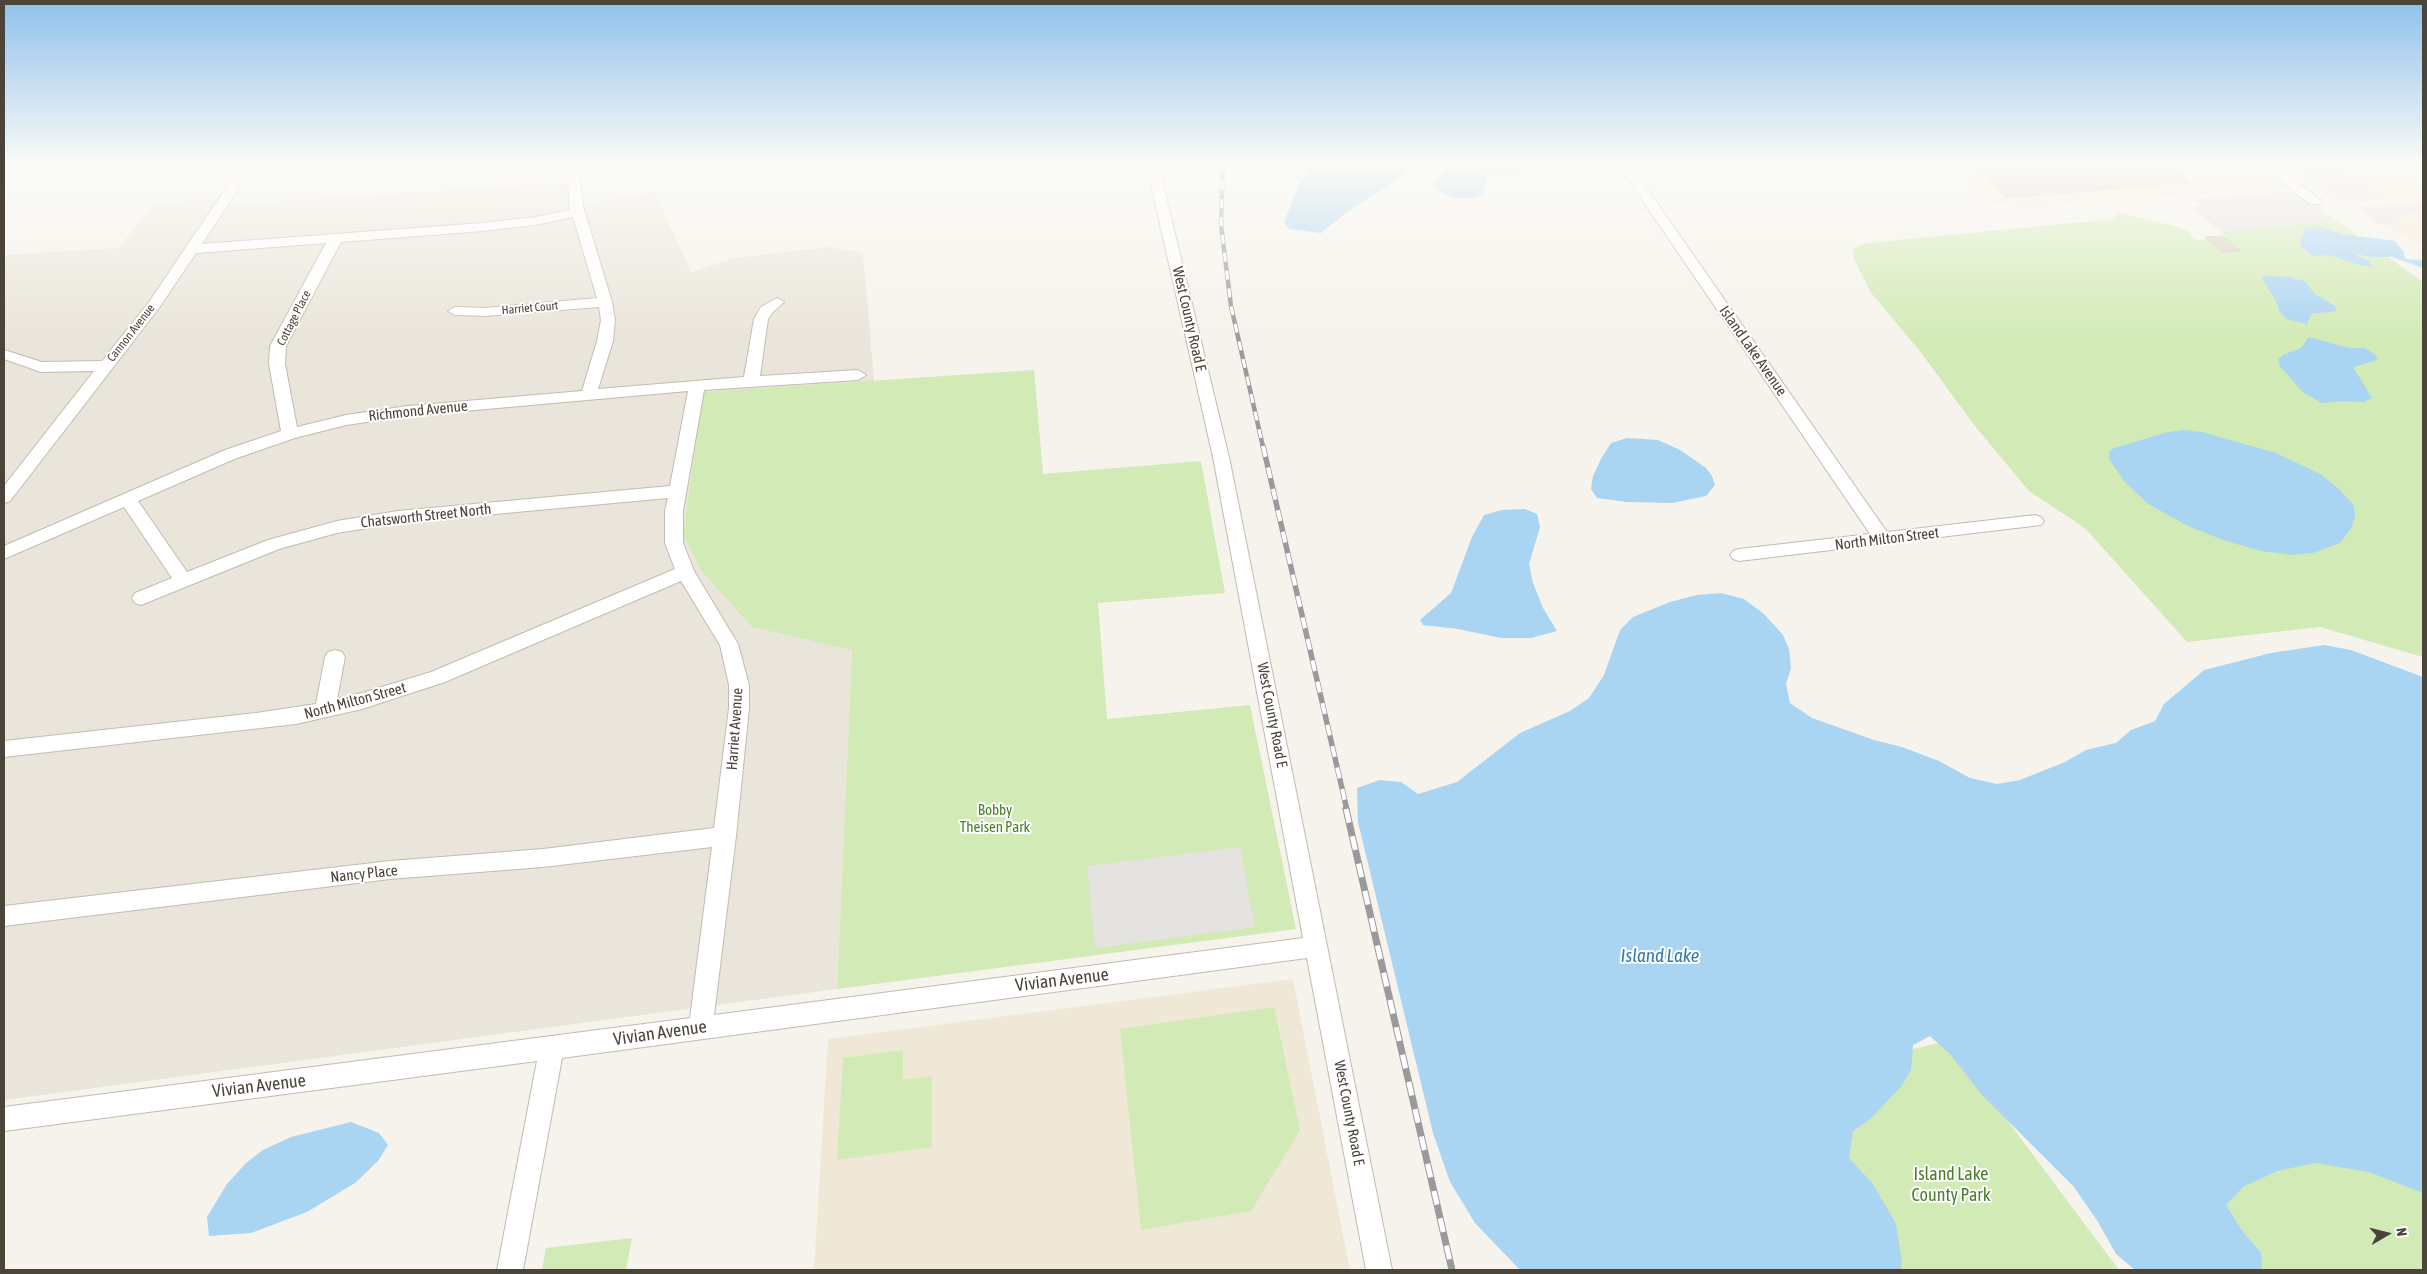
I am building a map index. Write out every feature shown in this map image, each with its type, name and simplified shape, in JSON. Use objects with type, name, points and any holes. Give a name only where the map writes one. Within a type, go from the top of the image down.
[{"type":"street","name":"Cannon Avenue","points":[[4,497],[154,305],[210,222]]},
{"type":"street","points":[[192,249],[517,222]]},
{"type":"street","points":[[581,222],[605,302],[607,331],[588,395]]},
{"type":"street","name":"West County Road E","points":[[1166,222],[1221,457],[1379,1270]]},
{"type":"street","name":"Island Lake Avenue","points":[[1664,222],[1883,539]]},
{"type":"street","name":"Cottage Place","points":[[290,434],[277,364],[278,346],[336,238]]},
{"type":"street","name":"Harriet Court","points":[[455,311],[485,312],[605,302]]},
{"type":"street","points":[[751,382],[761,319],[766,310],[777,302]]},
{"type":"street","points":[[4,354],[41,367],[106,366]]},
{"type":"street","name":"Richmond Avenue","points":[[4,553],[231,454],[290,434],[378,414],[697,386],[858,375]]},
{"type":"street","name":"Harriet Avenue","points":[[697,386],[672,526],[674,543],[685,572],[729,644],[739,684],[739,718],[701,1028]]},
{"type":"street","name":"Chatsworth Street North","points":[[141,598],[274,544],[360,522],[678,490]]},
{"type":"street","points":[[127,499],[182,580]]},
{"type":"street","name":"North Milton Street","points":[[1739,555],[2035,521]]},
{"type":"street","name":"North Milton Street","points":[[4,748],[256,721],[326,710],[402,690],[438,677],[685,572]]},
{"type":"street","points":[[326,710],[334,657]]},
{"type":"street","name":"Nancy Place","points":[[4,916],[390,870],[543,858],[725,836]]},
{"type":"street","name":"Vivian Avenue","points":[[4,1119],[1284,952],[1317,946]]},
{"type":"street","points":[[510,1270],[552,1047]]},
{"type":"shaded area","points":[[138,222],[669,222],[691,272],[734,258],[828,247],[863,253],[874,381],[704,392],[683,533],[752,627],[852,649],[837,989],[4,1100],[4,255],[119,248]]},
{"type":"shaded area","points":[[2210,222],[2320,222],[2220,231]]},
{"type":"shaded area","points":[[2376,222],[2423,222],[2423,245]]},
{"type":"shaded area","points":[[1240,847],[1255,927],[1095,948],[1087,866]]},
{"type":"shaded area","points":[[1293,979],[1350,1270],[814,1270],[828,1039]]},
{"type":"green space","points":[[2078,222],[2160,222],[2187,231],[2197,240],[2226,237],[2220,231],[2339,222],[2423,282],[2423,657],[2320,627],[2187,642],[2085,528],[2029,491],[1975,426],[1919,350],[1871,293],[1854,259],[1853,248],[1868,243]]},
{"type":"green space","name":"Bobby Theisen Park","points":[[1034,370],[1043,474],[1201,461],[1225,593],[1098,603],[1107,719],[1250,705],[1296,929],[837,989],[852,650],[752,627],[701,570],[683,534],[703,392]]},
{"type":"green space","points":[[1274,1007],[1300,1130],[1251,1211],[1141,1230],[1120,1029]]},
{"type":"green space","name":"Island Lake County Park","points":[[1948,1041],[2119,1270],[1883,1270],[1833,1147],[1896,1053]]},
{"type":"green space","points":[[903,1050],[903,1080],[932,1076],[932,1147],[837,1160],[843,1058]]},
{"type":"green space","points":[[2350,1146],[2423,1181],[2423,1270],[2253,1270],[2208,1191]]},
{"type":"green space","points":[[632,1238],[626,1270],[542,1270],[546,1248]]},
{"type":"water","points":[[1284,222],[1334,222],[1321,233],[1289,229]]},
{"type":"water","points":[[2321,227],[2341,234],[2395,241],[2404,252],[2405,259],[2423,260],[2423,268],[2392,257],[2370,257],[2353,253],[2370,262],[2371,266],[2363,266],[2329,255],[2311,255],[2300,245],[2305,228]]},
{"type":"water","points":[[2262,277],[2289,277],[2304,281],[2315,294],[2335,306],[2337,311],[2311,314],[2307,324],[2286,319],[2280,312],[2275,299],[2262,279]]},
{"type":"water","points":[[2309,337],[2349,348],[2365,348],[2375,355],[2378,358],[2374,361],[2353,367],[2372,398],[2364,402],[2322,403],[2304,393],[2281,368],[2278,360],[2283,355],[2301,348]]},
{"type":"water","points":[[2184,430],[2202,432],[2276,453],[2322,475],[2341,491],[2354,506],[2355,516],[2352,527],[2340,543],[2313,553],[2293,555],[2261,551],[2226,541],[2188,526],[2148,504],[2125,482],[2109,459],[2109,452],[2114,448],[2168,432]]},
{"type":"water","points":[[1627,438],[1658,440],[1680,450],[1706,468],[1712,476],[1715,485],[1706,496],[1672,503],[1627,502],[1597,498],[1591,489],[1593,476],[1601,459],[1611,443]]},
{"type":"water","points":[[1525,509],[1537,514],[1540,527],[1529,564],[1533,583],[1543,608],[1557,631],[1531,638],[1501,638],[1458,629],[1423,625],[1420,620],[1451,593],[1472,537],[1484,515],[1502,510]]},
{"type":"water","name":"Island Lake","points":[[1721,593],[1744,599],[1764,614],[1783,635],[1789,649],[1791,668],[1786,684],[1790,703],[1812,718],[1939,761],[1970,778],[1997,784],[2020,780],[2065,762],[2086,750],[2116,743],[2131,730],[2155,721],[2164,704],[2204,670],[2271,653],[2324,645],[2351,650],[2423,677],[2423,1193],[2369,1172],[2316,1163],[2277,1171],[2243,1187],[2226,1205],[2241,1229],[2261,1253],[2262,1270],[2135,1270],[2116,1254],[2098,1222],[2074,1187],[1981,1094],[1951,1055],[1930,1036],[1913,1045],[1911,1070],[1901,1087],[1870,1119],[1853,1131],[1849,1158],[1873,1184],[1896,1224],[1902,1263],[1900,1270],[1520,1270],[1475,1223],[1450,1182],[1433,1133],[1358,822],[1357,788],[1380,780],[1401,782],[1418,794],[1457,782],[1520,733],[1570,711],[1589,698],[1604,675],[1620,630],[1633,617],[1670,602],[1697,595]]},
{"type":"water","points":[[351,1122],[379,1133],[388,1145],[378,1161],[355,1183],[307,1212],[251,1233],[209,1236],[207,1217],[227,1184],[246,1163],[263,1150],[291,1137]]},
{"type":"building","points":[[2223,236],[2240,251],[2222,252],[2205,237]]},
{"type":"railway","points":[[1221,222],[1231,306],[1263,447]]},
{"type":"railway","points":[[1263,446],[1347,810]]},
{"type":"railway","points":[[1346,809],[1452,1270]]}]
